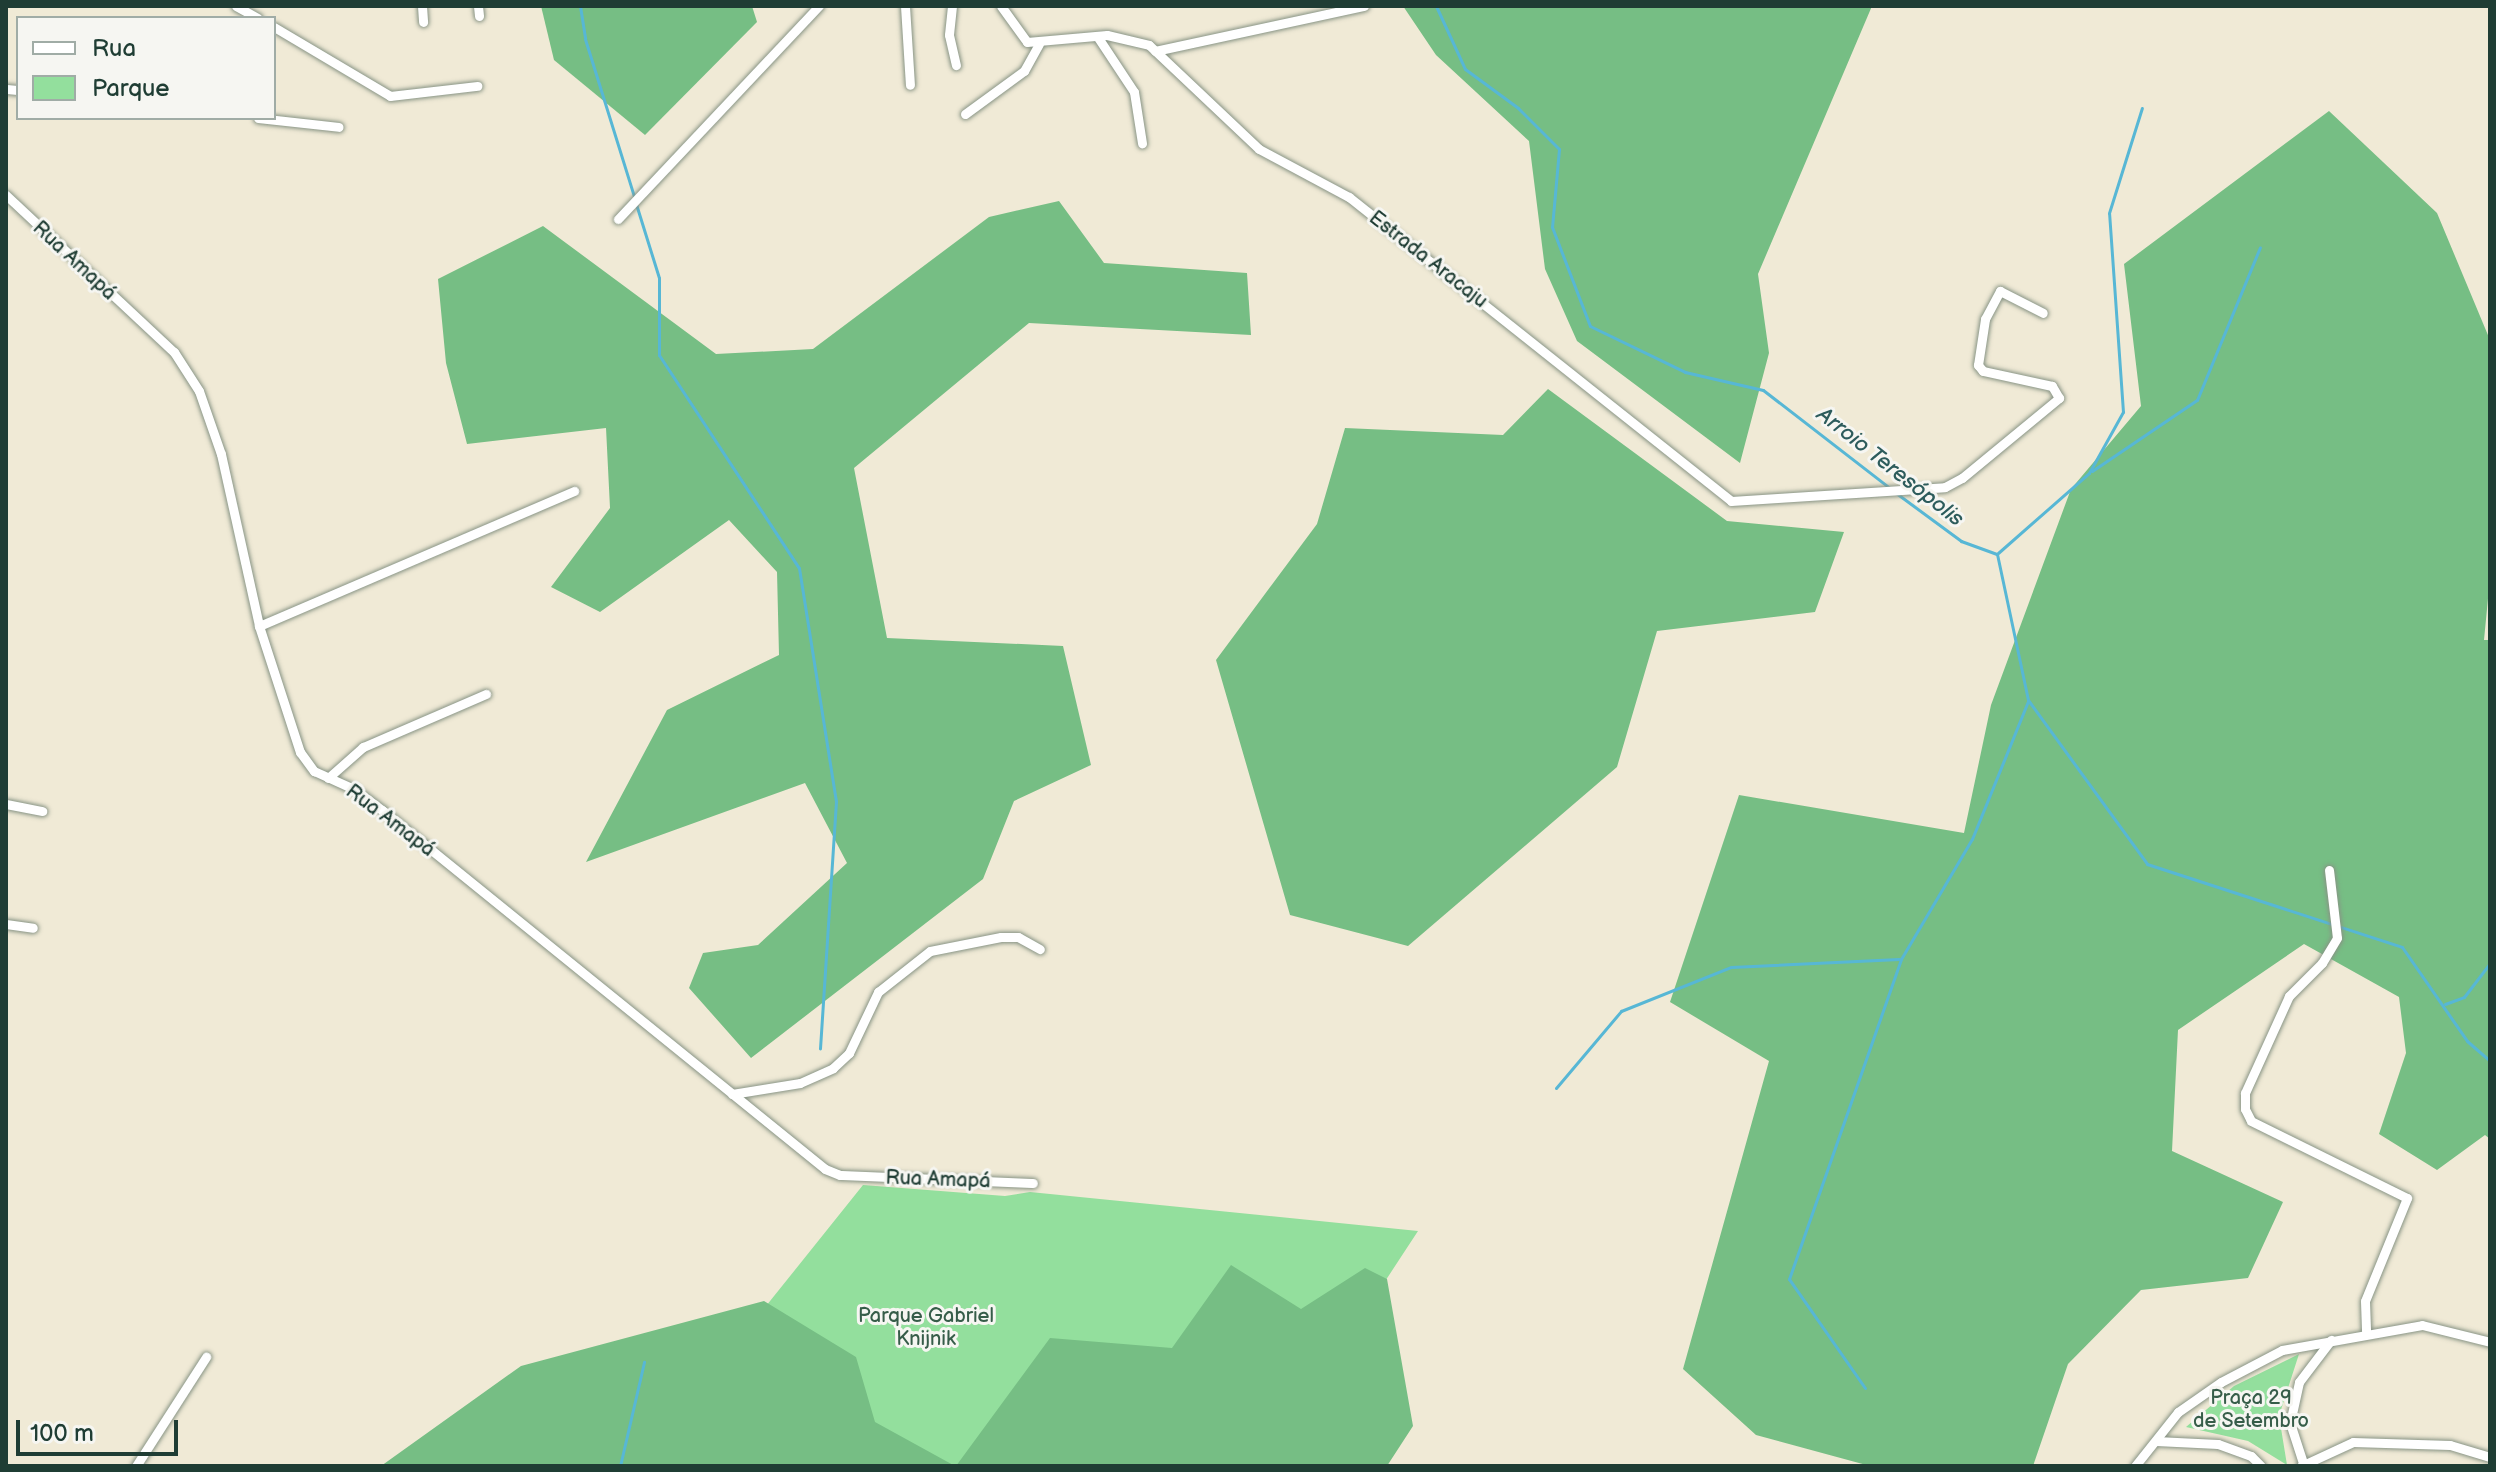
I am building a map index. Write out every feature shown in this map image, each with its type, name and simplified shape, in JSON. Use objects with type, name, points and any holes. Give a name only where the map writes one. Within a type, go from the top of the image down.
[{"type":"street","points":[[236,6],[254,16]]},
{"type":"street","points":[[422,6],[423,22]]},
{"type":"street","points":[[618,219],[819,6]]},
{"type":"street","points":[[905,6],[910,85]]},
{"type":"street","points":[[952,6],[949,35],[956,65]]},
{"type":"street","points":[[965,114],[1024,71],[1039,44],[1027,42],[1001,6]]},
{"type":"street","points":[[1155,51],[1364,6]]},
{"type":"street","points":[[276,28],[390,96],[477,86]]},
{"type":"street","points":[[1097,36],[1134,92],[1142,143]]},
{"type":"street","name":"Estrada Aracaju","points":[[1039,44],[1097,36],[1155,51],[1259,149],[1349,197],[1731,501],[1945,487],[2054,407],[2059,390],[2052,386],[1983,371],[1978,365],[1985,319],[2000,291],[2043,313]]},
{"type":"street","points":[[276,120],[339,127]]},
{"type":"street","name":"Rua Amapá","points":[[6,195],[174,352],[199,391],[221,454],[259,626],[300,752],[314,771],[354,789],[382,810],[732,1094],[840,1175],[1033,1183]]},
{"type":"street","points":[[259,626],[574,491]]},
{"type":"street","points":[[328,778],[363,747],[486,694]]},
{"type":"street","points":[[6,804],[42,811]]},
{"type":"street","points":[[2329,870],[2337,938],[2322,963],[2289,996],[2245,1093],[2245,1109],[2251,1121],[2407,1198],[2365,1301],[2366,1331]]},
{"type":"street","points":[[6,924],[33,928]]},
{"type":"street","points":[[732,1094],[800,1083],[833,1068],[849,1053],[878,992],[930,951],[1001,937],[1018,937],[1040,949]]},
{"type":"street","points":[[2135,1466],[2178,1412],[2221,1382],[2282,1350],[2366,1331],[2422,1325],[2490,1342]]},
{"type":"street","points":[[2332,1339],[2299,1382],[2290,1423],[2303,1465],[2353,1442],[2450,1445],[2490,1457]]},
{"type":"street","points":[[136,1466],[206,1357]]},
{"type":"street","points":[[2156,1441],[2218,1444],[2251,1456],[2261,1466]]},
{"type":"green space","points":[[541,6],[752,6],[757,22],[645,135],[554,60]]},
{"type":"green space","points":[[1403,6],[1872,6],[1758,274],[1769,353],[1740,463],[1577,341],[1545,269],[1529,141],[1436,55]]},
{"type":"green space","points":[[2329,111],[2437,213],[2490,340],[2490,578],[2484,640],[2490,640],[2490,1139],[2485,1135],[2437,1170],[2379,1134],[2406,1053],[2399,997],[2304,944],[2178,1030],[2172,1151],[2283,1202],[2248,1278],[2141,1290],[2068,1364],[2033,1466],[1870,1466],[1756,1435],[1683,1369],[1769,1061],[1670,1002],[1739,795],[1964,833],[1991,705],[2071,489],[2141,406],[2124,264]]},
{"type":"green space","points":[[1059,201],[1104,263],[1247,273],[1251,335],[1029,323],[854,468],[887,638],[1063,646],[1091,765],[1014,801],[983,879],[751,1058],[689,988],[703,953],[758,945],[847,863],[805,783],[586,862],[667,710],[779,655],[777,572],[729,520],[600,612],[551,587],[610,508],[606,428],[467,444],[446,363],[438,279],[543,226],[716,354],[813,349],[989,217]]},
{"type":"green space","points":[[1548,389],[1727,521],[1844,532],[1815,612],[1657,631],[1617,767],[1408,946],[1290,915],[1216,660],[1317,524],[1345,428],[1503,435]]},
{"type":"green space","name":"Parque Gabriel Knijnik","points":[[863,1185],[1005,1196],[1030,1192],[1418,1231],[1264,1466],[741,1466],[682,1411]]},
{"type":"green space","points":[[1231,1265],[1301,1309],[1365,1268],[1387,1279],[1413,1426],[1387,1466],[956,1466],[1050,1338],[1172,1348]]},
{"type":"green space","points":[[764,1301],[856,1357],[875,1422],[955,1466],[381,1466],[521,1366]]},
{"type":"green space","name":"Praça 29 de Setembro","points":[[2299,1354],[2279,1416],[2287,1465],[2248,1441],[2186,1427],[2234,1386]]},
{"type":"waterway","points":[[580,6],[585,39],[634,196]]},
{"type":"waterway","name":"Arroio Teresópolis","points":[[1436,6],[1465,69],[1518,108],[1559,149],[1552,227],[1590,326],[1685,372],[1763,390],[1890,488]]},
{"type":"waterway","points":[[1998,553],[2089,473],[2123,412],[2109,213],[2142,108]]},
{"type":"waterway","points":[[636,204],[659,278],[659,355],[799,568],[836,801],[820,1048]]},
{"type":"waterway","points":[[2092,471],[2197,400],[2260,247]]},
{"type":"waterway","name":"Arroio Teresópolis","points":[[1896,493],[1961,541],[1997,554],[2028,700],[2147,864],[2402,947],[2467,1041],[2490,1061]]},
{"type":"waterway","points":[[1865,1388],[1789,1279],[1901,959],[1972,839],[2028,701]]},
{"type":"waterway","points":[[1556,1088],[1621,1011],[1731,967],[1899,959]]},
{"type":"waterway","points":[[2445,1004],[2464,997],[2490,963]]},
{"type":"waterway","points":[[620,1466],[644,1362]]}]
